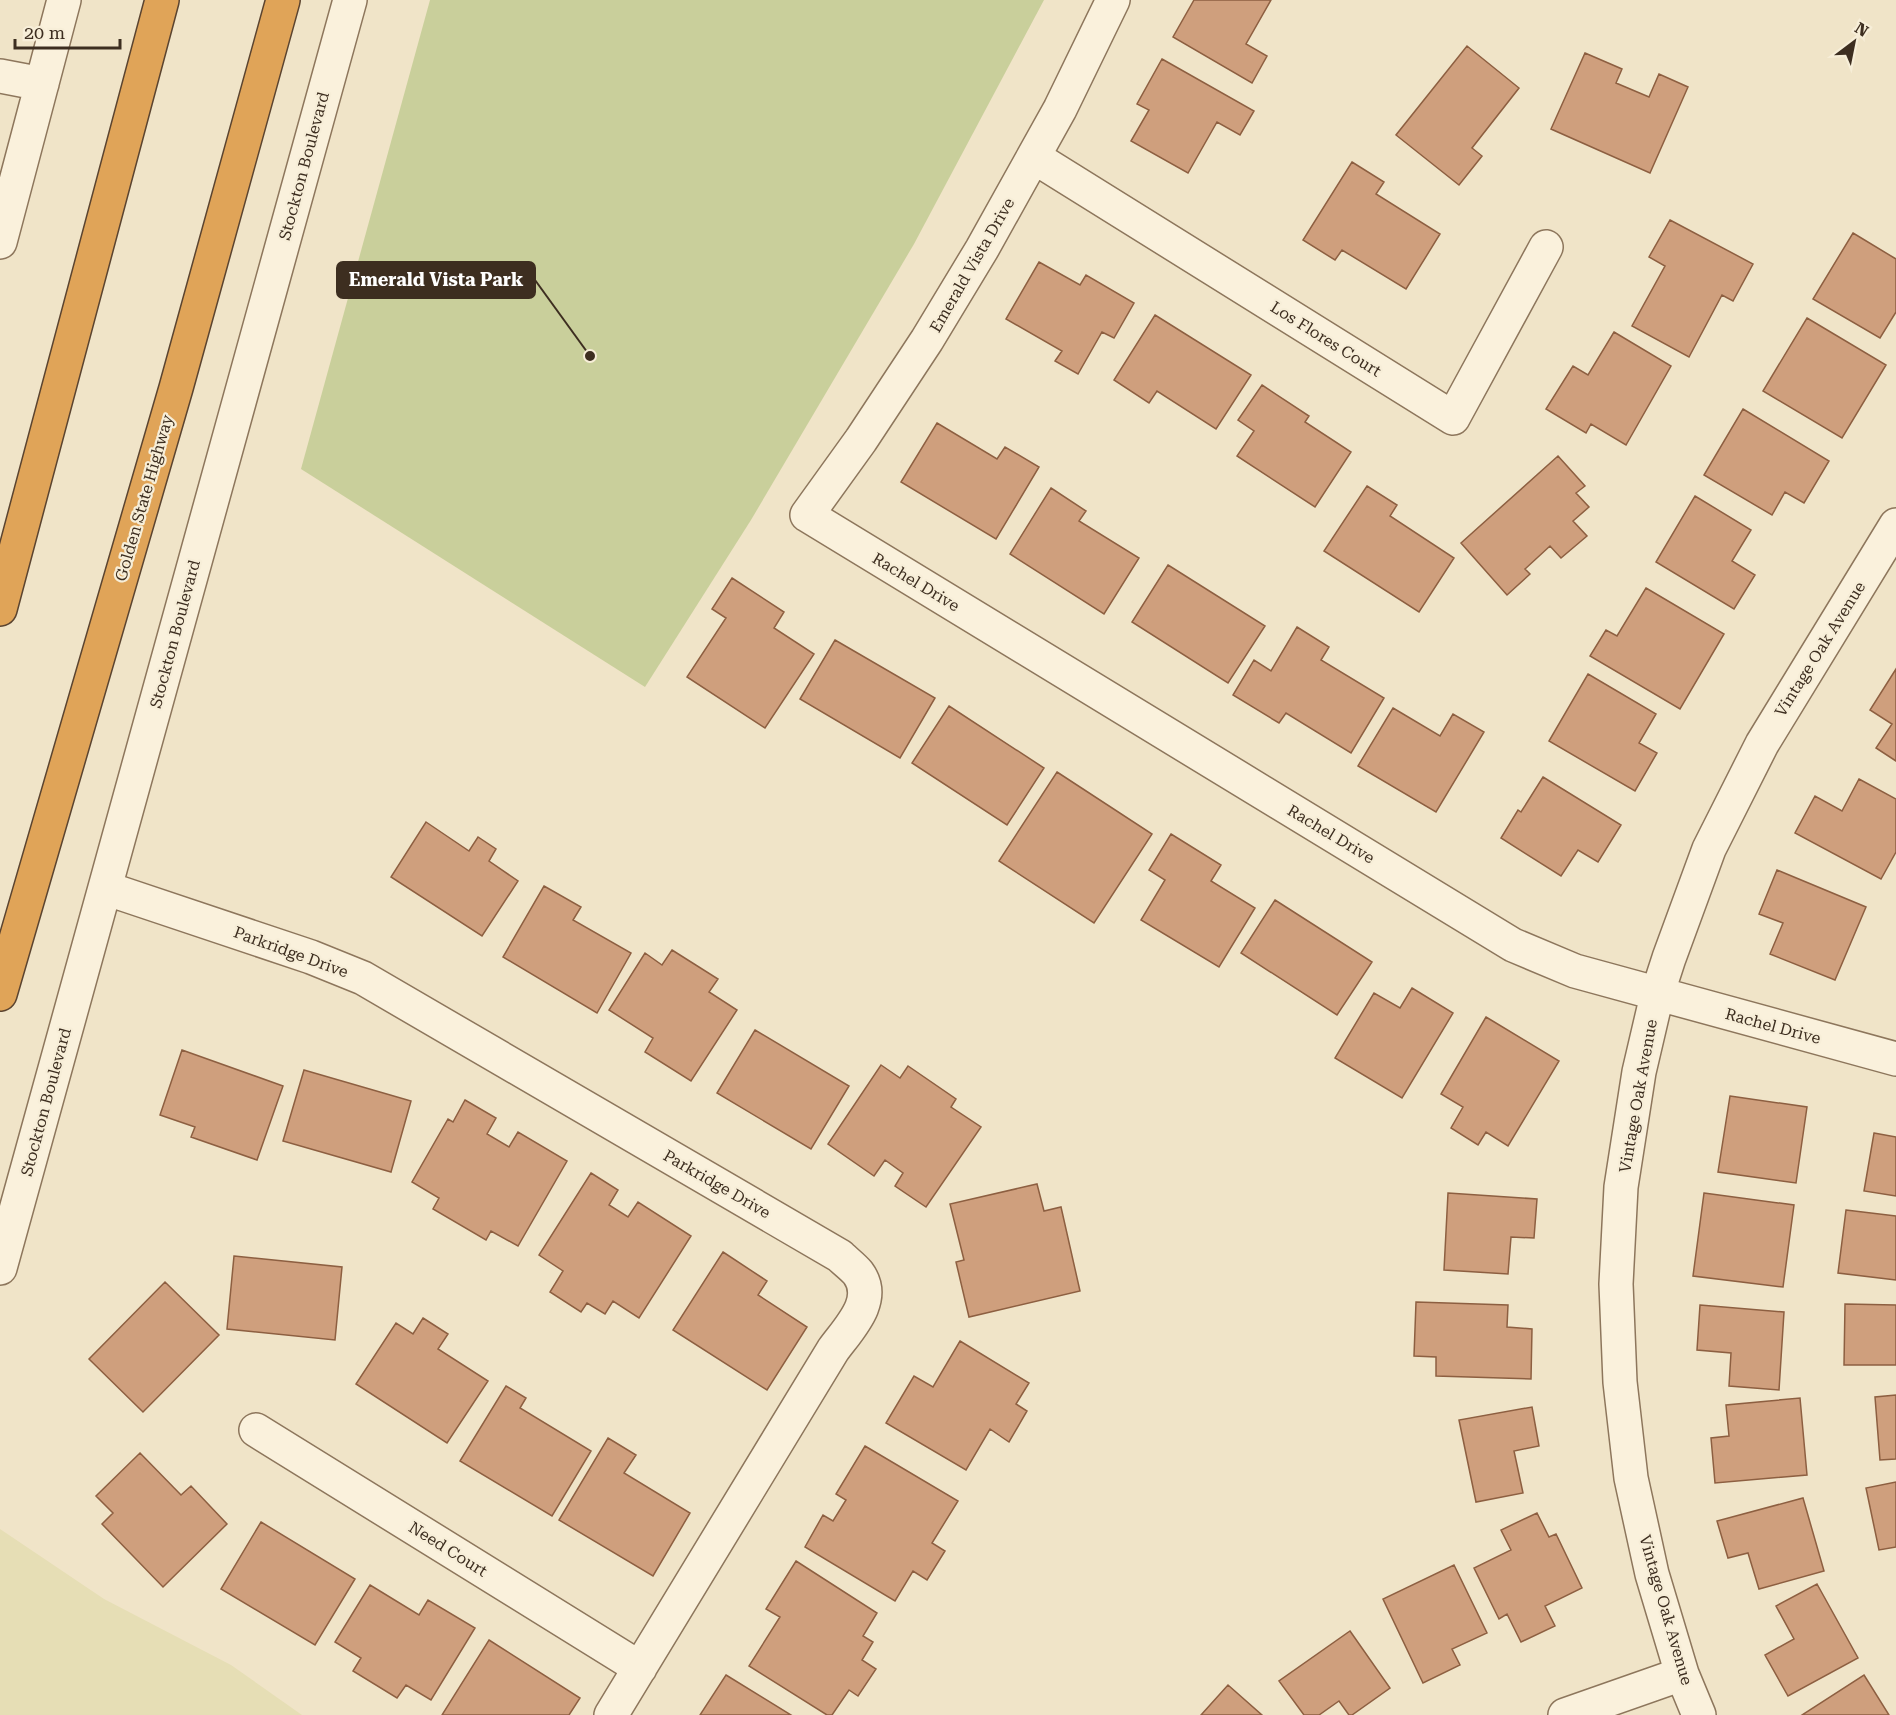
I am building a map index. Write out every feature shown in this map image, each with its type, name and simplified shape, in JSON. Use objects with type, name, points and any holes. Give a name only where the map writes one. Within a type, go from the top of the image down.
[{"type":"highway","points":[[0,609],[162,0]]},
{"type":"highway","name":"Golden State Highway","points":[[0,994],[176,388],[282,0]]},
{"type":"street","points":[[0,242],[64,0]]},
{"type":"street","name":"Stockton Boulevard","points":[[0,1268],[350,0]]},
{"type":"street","name":"Emerald Vista Drive","points":[[807,515],[861,440],[927,340],[982,249],[1060,109],[1113,0]]},
{"type":"street","points":[[0,76],[42,84]]},
{"type":"street","name":"Los Flores Court","points":[[1034,157],[1453,418],[1546,247]]},
{"type":"street","name":"Rachel Drive","points":[[807,515],[1513,945],[1575,971],[1896,1059]]},
{"type":"street","name":"Vintage Oak Avenue","points":[[1699,1715],[1682,1674],[1652,1574],[1631,1479],[1619,1371],[1616,1284],[1622,1187],[1639,1072],[1668,958],[1709,849],[1762,744],[1896,525]]},
{"type":"street","name":"Parkridge Drive","points":[[105,888],[311,957],[363,978],[840,1256],[859,1275],[866,1293],[861,1312],[833,1350],[611,1715]]},
{"type":"street","name":"Need Court","points":[[256,1430],[640,1668]]},
{"type":"street","points":[[1565,1715],[1682,1674]]},
{"type":"shaded area","points":[[0,1529],[104,1599],[231,1665],[302,1715],[0,1715]]},
{"type":"green space","points":[[430,0],[1044,0],[914,244],[751,520],[645,687],[301,469]]},
{"type":"building","points":[[1194,0],[1271,0],[1246,44],[1267,56],[1252,83],[1173,37]]},
{"type":"building","points":[[1467,46],[1519,88],[1472,148],[1482,156],[1459,185],[1396,135]]},
{"type":"building","points":[[1585,53],[1622,69],[1616,83],[1649,97],[1659,74],[1688,87],[1650,173],[1551,129]]},
{"type":"building","points":[[1162,59],[1254,111],[1240,135],[1217,122],[1188,173],[1131,141],[1149,110],[1137,104]]},
{"type":"building","points":[[1352,162],[1384,182],[1376,194],[1440,234],[1406,289],[1342,250],[1335,260],[1303,240]]},
{"type":"building","points":[[1670,220],[1753,264],[1733,301],[1722,295],[1689,357],[1632,326],[1665,266],[1649,257]]},
{"type":"building","points":[[1853,233],[1896,259],[1896,312],[1880,338],[1813,299]]},
{"type":"building","points":[[1039,262],[1080,285],[1086,275],[1134,303],[1114,338],[1102,332],[1078,374],[1055,361],[1062,351],[1006,319]]},
{"type":"building","points":[[1155,315],[1251,375],[1216,429],[1157,391],[1149,403],[1114,380]]},
{"type":"building","points":[[1807,318],[1886,365],[1842,438],[1763,391]]},
{"type":"building","points":[[1614,332],[1671,366],[1626,445],[1591,424],[1586,433],[1546,409],[1573,366],[1588,375]]},
{"type":"building","points":[[1262,385],[1309,416],[1305,422],[1351,452],[1315,507],[1237,456],[1254,431],[1238,420]]},
{"type":"building","points":[[1743,409],[1829,461],[1804,503],[1785,492],[1772,515],[1704,475]]},
{"type":"building","points":[[937,423],[997,459],[1005,447],[1039,467],[996,539],[901,482]]},
{"type":"building","points":[[1558,456],[1585,486],[1576,493],[1589,507],[1573,521],[1587,536],[1561,558],[1550,546],[1525,569],[1530,574],[1507,595],[1461,543]]},
{"type":"building","points":[[1367,486],[1397,505],[1390,516],[1454,558],[1419,612],[1324,551]]},
{"type":"building","points":[[1051,488],[1086,511],[1079,521],[1139,558],[1104,614],[1010,554]]},
{"type":"building","points":[[1695,496],[1751,530],[1732,561],[1755,575],[1734,609],[1656,562]]},
{"type":"building","points":[[1168,565],[1265,626],[1228,683],[1132,622]]},
{"type":"building","points":[[732,578],[784,612],[774,628],[814,654],[765,728],[687,677],[726,618],[712,609]]},
{"type":"building","points":[[1646,588],[1724,634],[1680,709],[1590,656],[1606,630],[1617,636]]},
{"type":"building","points":[[1297,627],[1329,647],[1321,660],[1384,698],[1351,753],[1286,713],[1279,723],[1233,695],[1254,660],[1271,671]]},
{"type":"building","points":[[835,640],[935,698],[900,758],[800,699]]},
{"type":"building","points":[[1896,669],[1896,761],[1876,748],[1892,724],[1870,710]]},
{"type":"building","points":[[1588,674],[1656,714],[1639,743],[1657,753],[1635,791],[1549,741]]},
{"type":"building","points":[[949,706],[1044,768],[1007,825],[912,763]]},
{"type":"building","points":[[1393,708],[1440,736],[1453,714],[1484,732],[1436,812],[1358,766]]},
{"type":"building","points":[[1057,772],[1152,834],[1094,923],[999,861]]},
{"type":"building","points":[[1543,777],[1621,825],[1598,862],[1578,850],[1561,876],[1501,838],[1518,810],[1521,812]]},
{"type":"building","points":[[1859,779],[1896,799],[1896,852],[1881,879],[1795,833],[1815,796],[1842,811]]},
{"type":"building","points":[[426,822],[469,851],[478,837],[496,849],[489,861],[518,881],[482,936],[391,877]]},
{"type":"building","points":[[1171,834],[1221,865],[1211,881],[1255,908],[1219,967],[1141,920],[1165,880],[1149,870]]},
{"type":"building","points":[[1777,870],[1866,907],[1835,980],[1770,954],[1783,923],[1759,914]]},
{"type":"building","points":[[544,886],[581,907],[573,920],[631,953],[597,1013],[503,957]]},
{"type":"building","points":[[1275,900],[1372,962],[1337,1015],[1241,953]]},
{"type":"building","points":[[672,950],[718,979],[709,992],[737,1010],[691,1081],[645,1052],[653,1038],[609,1010],[645,953],[662,965]]},
{"type":"building","points":[[1412,988],[1453,1013],[1402,1098],[1335,1058],[1374,993],[1400,1008]]},
{"type":"building","points":[[1486,1017],[1559,1061],[1508,1146],[1486,1132],[1478,1145],[1451,1128],[1463,1107],[1441,1094]]},
{"type":"building","points":[[755,1030],[849,1086],[811,1149],[717,1093]]},
{"type":"building","points":[[182,1050],[283,1086],[257,1160],[191,1137],[195,1127],[160,1115]]},
{"type":"building","points":[[881,1065],[900,1078],[908,1066],[956,1099],[951,1107],[981,1127],[926,1207],[895,1186],[903,1173],[885,1160],[874,1176],[828,1144]]},
{"type":"building","points":[[304,1070],[411,1101],[391,1172],[283,1141]]},
{"type":"building","points":[[1730,1096],[1807,1107],[1796,1183],[1718,1172]]},
{"type":"building","points":[[465,1100],[496,1118],[487,1134],[509,1147],[518,1132],[567,1161],[518,1246],[491,1231],[486,1240],[433,1209],[439,1198],[412,1182],[448,1119],[453,1122]]},
{"type":"building","points":[[1874,1133],[1896,1137],[1896,1196],[1864,1191]]},
{"type":"building","points":[[591,1173],[618,1190],[609,1205],[628,1217],[638,1202],[691,1236],[639,1318],[613,1301],[605,1314],[587,1303],[581,1312],[550,1292],[563,1271],[539,1255]]},
{"type":"building","points":[[1037,1184],[1044,1211],[1061,1207],[1080,1291],[969,1317],[956,1262],[964,1260],[950,1204]]},
{"type":"building","points":[[1448,1193],[1537,1199],[1534,1238],[1511,1237],[1508,1274],[1444,1270]]},
{"type":"building","points":[[1704,1193],[1794,1205],[1783,1287],[1693,1276]]},
{"type":"building","points":[[1846,1210],[1896,1216],[1896,1280],[1838,1273]]},
{"type":"building","points":[[723,1252],[767,1281],[758,1295],[807,1327],[767,1390],[673,1330]]},
{"type":"building","points":[[234,1256],[342,1267],[335,1340],[227,1329]]},
{"type":"building","points":[[165,1282],[219,1335],[143,1412],[89,1359]]},
{"type":"building","points":[[1416,1302],[1508,1305],[1507,1327],[1532,1329],[1531,1379],[1436,1376],[1436,1357],[1414,1356]]},
{"type":"building","points":[[1845,1304],[1896,1305],[1896,1365],[1844,1365]]},
{"type":"building","points":[[1700,1305],[1784,1312],[1779,1390],[1729,1386],[1731,1353],[1697,1350]]},
{"type":"building","points":[[423,1318],[448,1334],[438,1349],[488,1381],[447,1443],[356,1384],[396,1323],[413,1334]]},
{"type":"building","points":[[960,1341],[1029,1383],[1016,1404],[1027,1411],[1009,1442],[990,1429],[966,1470],[886,1423],[914,1376],[933,1387]]},
{"type":"building","points":[[506,1386],[526,1398],[520,1408],[591,1451],[552,1516],[460,1461]]},
{"type":"building","points":[[1896,1395],[1896,1459],[1880,1460],[1875,1397]]},
{"type":"building","points":[[1800,1398],[1807,1475],[1715,1483],[1711,1438],[1729,1436],[1726,1405]]},
{"type":"building","points":[[1532,1407],[1539,1446],[1514,1451],[1523,1493],[1476,1502],[1459,1420]]},
{"type":"building","points":[[608,1438],[636,1455],[624,1473],[690,1513],[653,1576],[559,1520]]},
{"type":"building","points":[[865,1446],[958,1501],[932,1543],[945,1551],[927,1580],[913,1571],[895,1601],[805,1547],[823,1515],[833,1521],[846,1500],[836,1494]]},
{"type":"building","points":[[140,1453],[181,1495],[191,1486],[227,1524],[163,1587],[102,1524],[113,1513],[96,1496]]},
{"type":"building","points":[[1896,1482],[1896,1547],[1879,1550],[1866,1488]]},
{"type":"building","points":[[1803,1498],[1824,1571],[1759,1589],[1748,1553],[1728,1558],[1717,1521]]},
{"type":"building","points":[[1537,1513],[1549,1537],[1556,1534],[1582,1588],[1545,1606],[1555,1626],[1521,1642],[1507,1614],[1499,1619],[1474,1568],[1511,1550],[1501,1530]]},
{"type":"building","points":[[261,1522],[355,1579],[315,1645],[221,1589]]},
{"type":"building","points":[[796,1561],[877,1613],[863,1636],[873,1642],[862,1660],[876,1669],[858,1696],[849,1690],[832,1715],[827,1715],[749,1666],[780,1617],[766,1609]]},
{"type":"building","points":[[1454,1565],[1487,1633],[1452,1649],[1460,1665],[1423,1683],[1383,1599]]},
{"type":"building","points":[[1817,1584],[1858,1658],[1788,1696],[1765,1655],[1794,1639],[1776,1606]]},
{"type":"building","points":[[370,1585],[419,1615],[428,1600],[475,1628],[431,1700],[406,1685],[397,1698],[353,1671],[361,1658],[335,1642]]},
{"type":"building","points":[[1350,1631],[1390,1688],[1352,1715],[1349,1715],[1339,1701],[1319,1715],[1304,1715],[1279,1681]]},
{"type":"building","points":[[489,1640],[580,1698],[569,1715],[442,1715]]},
{"type":"building","points":[[726,1675],[791,1715],[700,1715]]},
{"type":"building","points":[[1864,1675],[1889,1715],[1802,1715]]},
{"type":"building","points":[[1228,1685],[1262,1715],[1201,1715]]},
{"type":"place","name":"Emerald Vista Park","points":[[590,356]]}]
